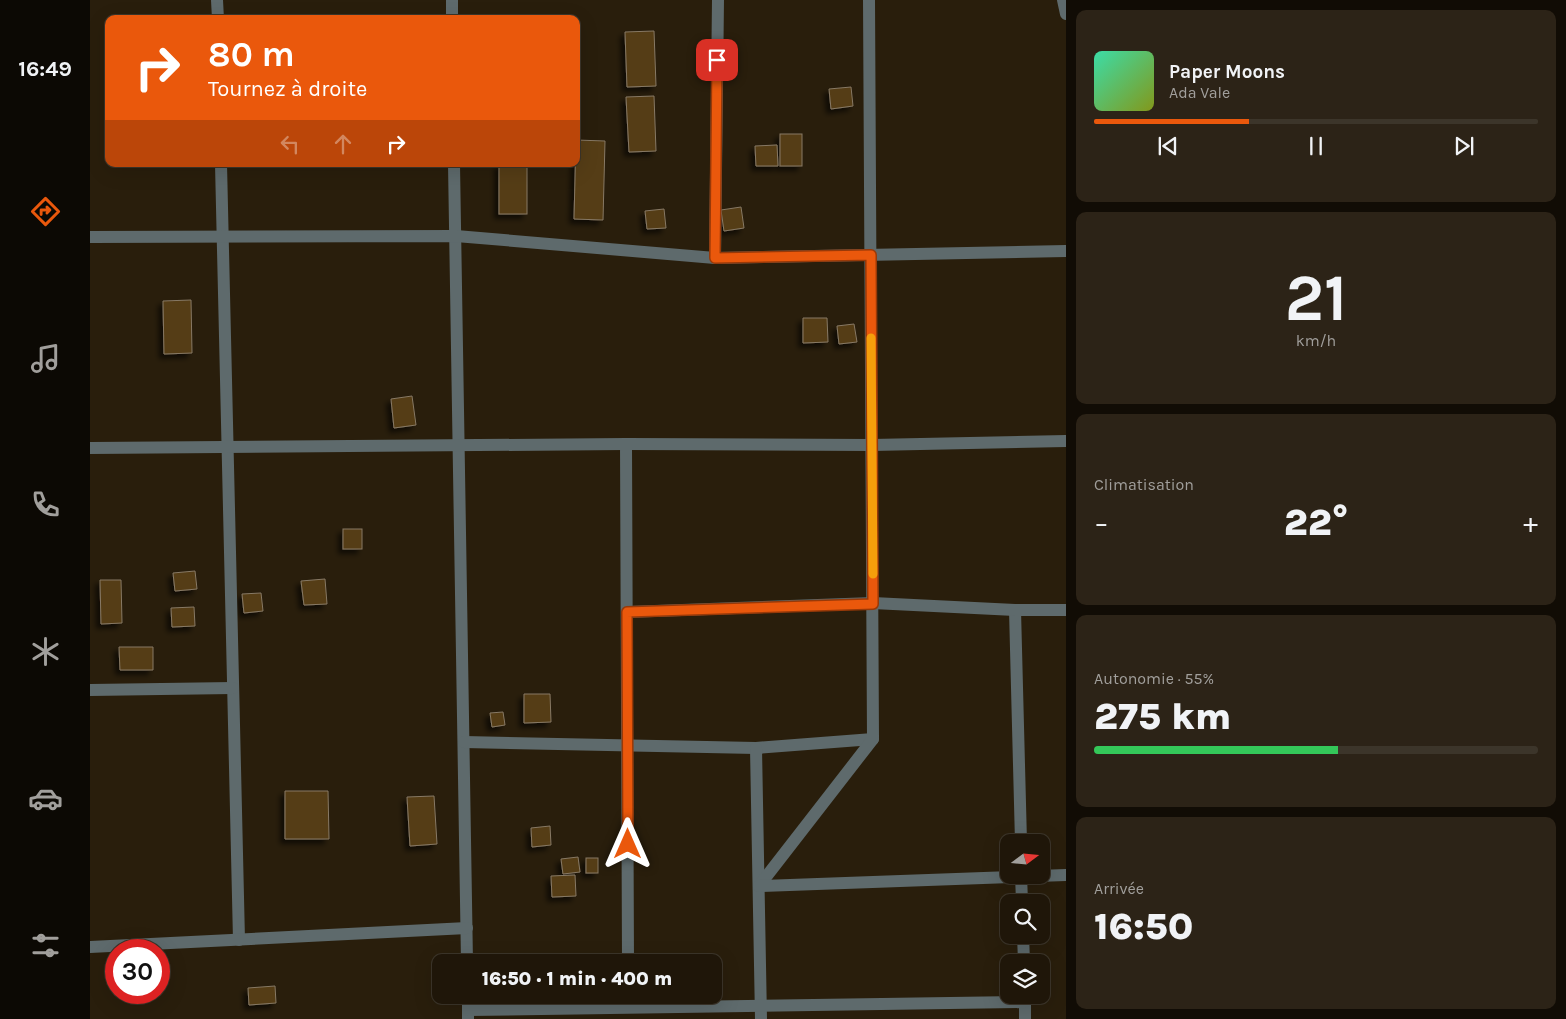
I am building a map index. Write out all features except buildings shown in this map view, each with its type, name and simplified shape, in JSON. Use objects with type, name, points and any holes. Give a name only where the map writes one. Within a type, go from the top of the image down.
[{"type":"street","points":[[217,0],[218,15]]},
{"type":"street","points":[[452,0],[452,15]]},
{"type":"street","points":[[715,258],[718,0]]},
{"type":"street","points":[[759,886],[873,738],[869,0]]},
{"type":"street","points":[[1062,0],[1066,14]]},
{"type":"street","points":[[221,167],[239,940]]},
{"type":"street","points":[[454,167],[468,954]]},
{"type":"street","points":[[90,237],[456,236],[715,258],[1066,251]]},
{"type":"street","points":[[90,448],[626,444],[872,445],[1066,441]]},
{"type":"street","points":[[626,444],[628,954]]},
{"type":"street","points":[[627,612],[873,604],[1014,610],[1066,610]]},
{"type":"street","points":[[1014,610],[1020,834]]},
{"type":"street","points":[[90,690],[233,688]]},
{"type":"street","points":[[464,742],[756,748],[873,738]]},
{"type":"street","points":[[756,748],[761,1013]]},
{"type":"street","points":[[1050,875],[1066,875]]},
{"type":"street","points":[[759,886],[1000,877]]},
{"type":"street","points":[[90,947],[467,928]]},
{"type":"street","points":[[468,1015],[628,1008],[761,1013],[1000,1000]]},
{"type":"street","points":[[1025,1004],[1025,1019]]},
{"type":"slow traffic","points":[[871,338],[873,574]]},
{"type":"route","points":[[628,844],[627,612],[873,604],[871,255],[715,258],[717,60]]}]
